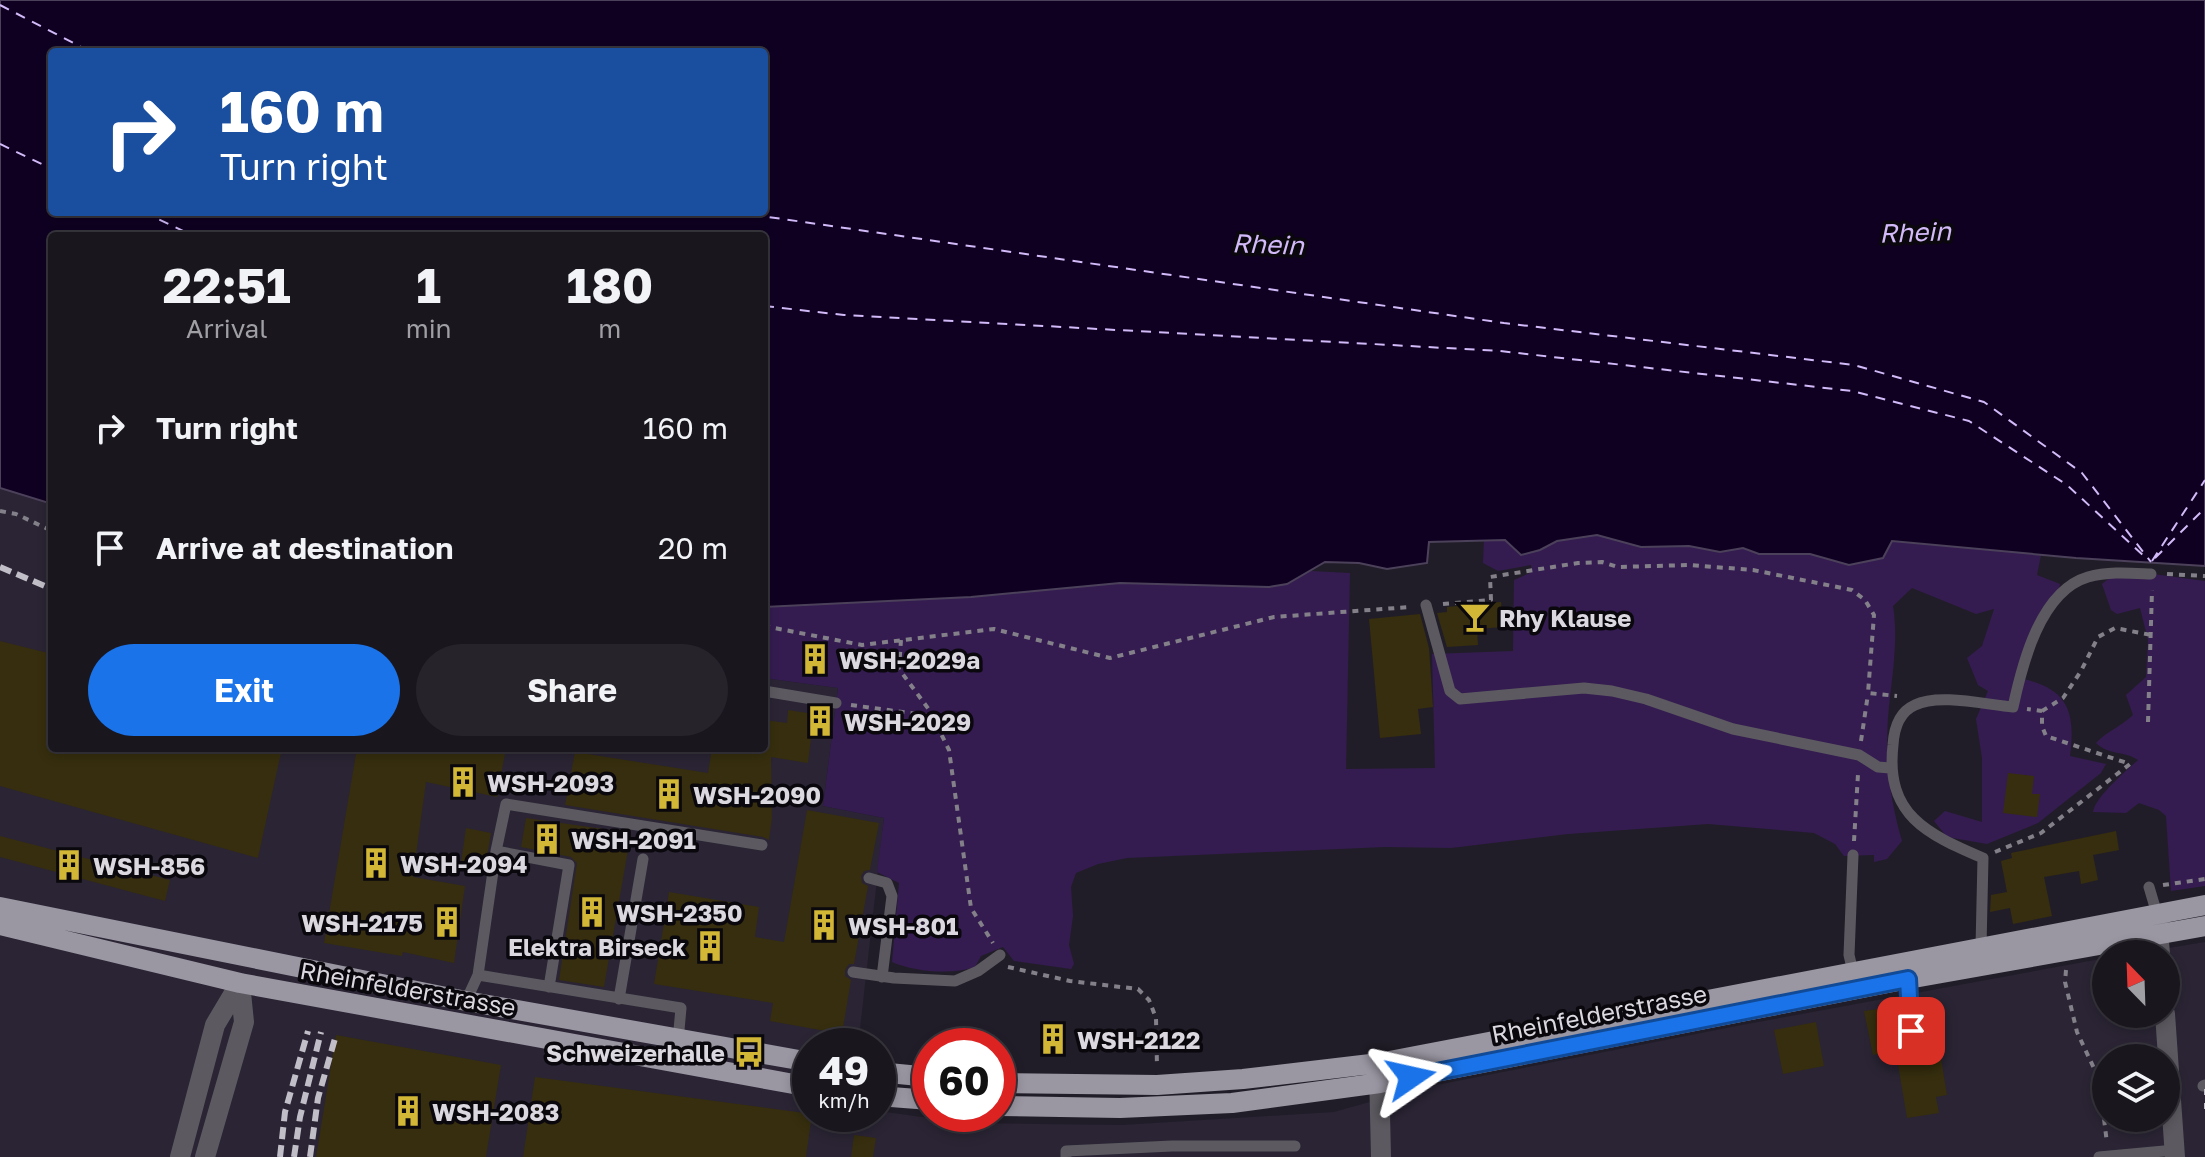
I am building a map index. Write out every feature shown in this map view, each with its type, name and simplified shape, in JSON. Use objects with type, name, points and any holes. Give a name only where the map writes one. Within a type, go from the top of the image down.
[{"type":"main road","name":"Rheinfelderstrasse","points":[[1016,1083],[1157,1085],[1380,1073],[1853,972],[1907,970],[1981,947],[2159,934],[2205,905]]},
{"type":"main road","name":"Rheinfelderstrasse","points":[[0,907],[466,1001],[792,1059]]},
{"type":"main road","name":"Rheinfelderstrasse","points":[[0,925],[240,983],[792,1084]]},
{"type":"main road","name":"Rheinfelderstrasse","points":[[1016,1106],[1120,1108],[1232,1103],[1907,970],[2067,950],[2205,926]]},
{"type":"main road","points":[[240,983],[245,957]]},
{"type":"street","points":[[180,1157],[215,1025],[240,983]]},
{"type":"street","points":[[205,1157],[244,1022],[240,983]]},
{"type":"street","points":[[2166,1028],[2175,1154]]},
{"type":"street","points":[[1380,1073],[1381,1157]]},
{"type":"lane","points":[[1981,947],[1983,858],[1932,834],[1910,818],[1898,796],[1890,768],[1894,731],[1903,713],[1933,699],[2013,707],[2033,636],[2057,598],[2086,577],[2117,572],[2151,574]]},
{"type":"lane","points":[[1426,605],[1450,691],[1460,699],[1584,688],[1612,691],[1646,699],[1733,729],[1859,755],[1878,767],[1890,768]]},
{"type":"lane","points":[[768,692],[836,703]]},
{"type":"lane","points":[[466,1001],[478,975],[506,804],[762,845]]},
{"type":"lane","points":[[496,851],[569,865],[549,987]]},
{"type":"lane","points":[[1853,855],[1849,955],[1853,972]]},
{"type":"lane","points":[[619,999],[643,859]]},
{"type":"lane","points":[[869,878],[887,883],[892,896],[882,977]]},
{"type":"lane","points":[[2149,887],[2159,934]]},
{"type":"lane","points":[[853,972],[882,977],[955,981],[978,971],[1000,955]]},
{"type":"lane","points":[[1907,970],[1912,1057]]},
{"type":"lane","points":[[478,975],[681,1008],[676,1063]]},
{"type":"lane","points":[[1066,1157],[1066,1151],[1172,1146],[1295,1146]]},
{"type":"lane","points":[[2099,1157],[2175,1154]]},
{"type":"path","points":[[0,511],[16,514],[48,529]]},
{"type":"path","points":[[768,627],[862,645],[994,629],[1110,658],[1274,617],[1491,600],[1490,577],[1578,563],[1602,562],[1618,567],[1689,565],[1753,570],[1852,590],[1865,600],[1874,615],[1859,755],[1853,855]]},
{"type":"path","points":[[2151,574],[2205,576]]},
{"type":"path","points":[[2148,722],[2152,611]]},
{"type":"path","points":[[2013,707],[2042,711],[2063,698],[2098,637],[2115,628],[2151,635]]},
{"type":"path","points":[[901,640],[899,669],[932,716],[949,750],[971,908],[1007,967],[1070,981],[1138,989],[1149,1000],[1156,1018],[1157,1085]]},
{"type":"path","points":[[1868,693],[1933,699]]},
{"type":"path","points":[[836,703],[932,716]]},
{"type":"path","points":[[1983,858],[2041,833],[2130,764],[2046,736],[2042,711]]},
{"type":"path","points":[[2149,887],[2204,879],[2204,872]]},
{"type":"path","points":[[2067,950],[2065,982],[2077,1032],[2099,1079],[2108,1156]]},
{"type":"shaded area","name":"Schweizerhalle","points":[[0,488],[48,503],[48,752],[768,752],[768,679],[838,688],[823,806],[884,818],[860,1028],[792,1028],[792,1132],[896,1132],[896,1113],[912,1116],[912,1132],[1016,1132],[1016,1124],[1122,1125],[1334,1112],[1416,1089],[2092,961],[2092,1028],[2180,1028],[2180,946],[2205,942],[2205,1157],[0,1157]]},
{"type":"shaded area","points":[[1597,534],[1641,547],[1689,546],[1720,552],[1743,548],[1759,554],[1810,554],[1849,565],[1892,541],[2041,555],[2037,575],[2060,584],[2057,598],[2019,678],[2048,688],[2065,704],[2071,726],[2070,756],[2106,764],[2101,773],[2038,823],[1987,844],[1947,837],[1934,821],[1945,811],[1982,822],[1982,758],[1976,719],[1988,691],[1978,685],[1967,658],[1982,646],[1994,609],[1976,614],[1912,588],[1893,606],[1895,648],[1887,749],[1894,810],[1902,841],[1887,859],[1874,862],[1874,855],[1844,856],[1835,844],[1814,833],[1708,824],[1568,834],[1451,848],[1385,847],[1127,858],[1098,864],[1076,873],[1071,887],[1073,916],[1069,945],[1074,964],[1071,969],[1014,961],[1003,947],[981,956],[975,967],[934,971],[892,962],[899,883],[877,872],[884,818],[823,806],[838,688],[768,679],[768,607],[971,597],[1123,583],[1269,587],[1287,584],[1311,571],[1350,573],[1346,769],[1435,768],[1432,654],[1513,651],[1514,580],[1532,572],[1531,565],[1498,571],[1483,563],[1484,540],[1505,540],[1540,550],[1557,541]]},
{"type":"shaded area","points":[[2117,572],[2205,581],[2205,886],[2171,891],[2166,816],[2159,810],[2139,803],[2126,813],[2093,812],[2105,792],[2138,760],[2096,743],[2133,715],[2126,695],[2146,677],[2148,640],[2140,608],[2117,614],[2111,610],[2102,584]]},
{"type":"water","name":"Rhein","points":[[0,0],[2205,0],[2205,566],[1892,541],[1883,558],[1849,565],[1810,554],[1759,554],[1743,548],[1720,552],[1689,546],[1641,547],[1597,535],[1557,541],[1521,555],[1505,540],[1429,542],[1427,563],[1387,569],[1359,563],[1325,562],[1287,584],[1269,587],[1120,583],[971,597],[768,607],[768,232],[48,232],[48,503],[0,488]]},
{"type":"building","name":"Rhy Klause","points":[[1501,602],[1503,627],[1477,629],[1478,645],[1447,647],[1437,613],[1447,612],[1447,607]]},
{"type":"building","points":[[1420,614],[1429,648],[1433,707],[1418,709],[1421,734],[1380,738],[1369,619]]},
{"type":"building","points":[[0,641],[48,653],[48,752],[281,752],[258,858],[0,786]]},
{"type":"building","name":"WSH-2090","points":[[788,710],[814,714],[808,763],[771,757],[772,818],[769,840],[565,805],[575,752],[708,773],[711,752],[768,752],[768,721],[787,723]]},
{"type":"building","name":"WSH-2094","points":[[356,752],[505,752],[497,797],[426,782],[413,877],[465,886],[454,963],[403,952],[402,956],[324,943]]},
{"type":"building","points":[[2008,773],[2034,776],[2032,794],[2040,794],[2037,817],[2003,813]]},
{"type":"building","points":[[807,810],[879,823],[870,870],[864,871],[861,876],[862,883],[868,886],[854,964],[849,964],[845,970],[845,976],[851,980],[843,1028],[809,1028],[770,1021],[773,1003],[654,984],[669,892],[759,907],[755,937],[784,942]]},
{"type":"building","name":"WSH-2350","points":[[526,818],[631,833],[604,987],[559,980],[577,863],[571,857],[521,847]]},
{"type":"building","points":[[466,828],[491,833],[485,869],[461,863]]},
{"type":"building","points":[[2116,831],[2119,850],[2093,855],[2098,880],[2081,884],[2079,871],[2044,877],[2052,916],[2013,924],[2010,908],[1990,912],[1991,895],[2007,892],[2001,861],[2012,858],[2011,853]]},
{"type":"building","points":[[0,836],[170,880],[165,901],[0,857]]},
{"type":"building","points":[[1893,1007],[1896,1051],[1873,1055],[1864,1011]]},
{"type":"building","points":[[1816,1022],[1824,1066],[1783,1074],[1774,1030]]},
{"type":"building","name":"WSH-2083","points":[[336,1035],[501,1065],[486,1157],[316,1157]]},
{"type":"building","points":[[1941,1058],[1947,1095],[1936,1097],[1939,1113],[1907,1118],[1898,1065],[1913,1065],[1919,1061]]},
{"type":"building","points":[[535,1077],[792,1111],[792,1132],[809,1132],[806,1157],[523,1157]]},
{"type":"building","points":[[854,1135],[876,1138],[873,1157],[851,1157]]},
{"type":"ferry route","points":[[0,5],[83,48]]},
{"type":"ferry route","points":[[0,144],[48,167]]},
{"type":"ferry route","points":[[152,216],[186,232]]},
{"type":"ferry route","points":[[762,216],[1504,323],[1854,365],[1984,402],[2082,473],[2151,562]]},
{"type":"ferry route","points":[[768,306],[844,315],[1500,351],[1852,391],[1969,421],[2067,485],[2144,556]]},
{"type":"ferry route","points":[[2152,561],[2205,480]]},
{"type":"ferry route","points":[[2155,558],[2205,508]]},
{"type":"railway","points":[[0,567],[48,587]]},
{"type":"railway","points":[[280,1157],[285,1112],[308,1031]]},
{"type":"railway","points":[[294,1157],[300,1117],[321,1032]]},
{"type":"railway","points":[[310,1157],[318,1098],[336,1035]]},
{"type":"place","name":"Rhy Klause","points":[[1475,617]]},
{"type":"place","name":"WSH-2029a","points":[[815,659]]},
{"type":"place","name":"WSH-2029","points":[[820,721]]},
{"type":"place","name":"WSH-2093","points":[[463,782]]},
{"type":"place","name":"WSH-2090","points":[[669,794]]},
{"type":"place","name":"WSH-2091","points":[[547,839]]},
{"type":"place","name":"WSH-2094","points":[[376,863]]},
{"type":"place","name":"WSH-856","points":[[69,865]]},
{"type":"place","name":"WSH-2350","points":[[592,912]]},
{"type":"place","name":"WSH-2175","points":[[447,922]]},
{"type":"place","name":"WSH-801","points":[[824,925]]},
{"type":"place","name":"Elektra Birseck","points":[[710,946]]},
{"type":"place","name":"WSH-2122","points":[[1053,1039]]},
{"type":"place","name":"Schweizerhalle","points":[[749,1052]]},
{"type":"place","name":"WSH-2083","points":[[408,1111]]},
{"type":"route","points":[[1411,1077],[1908,979],[1911,1031]]}]
